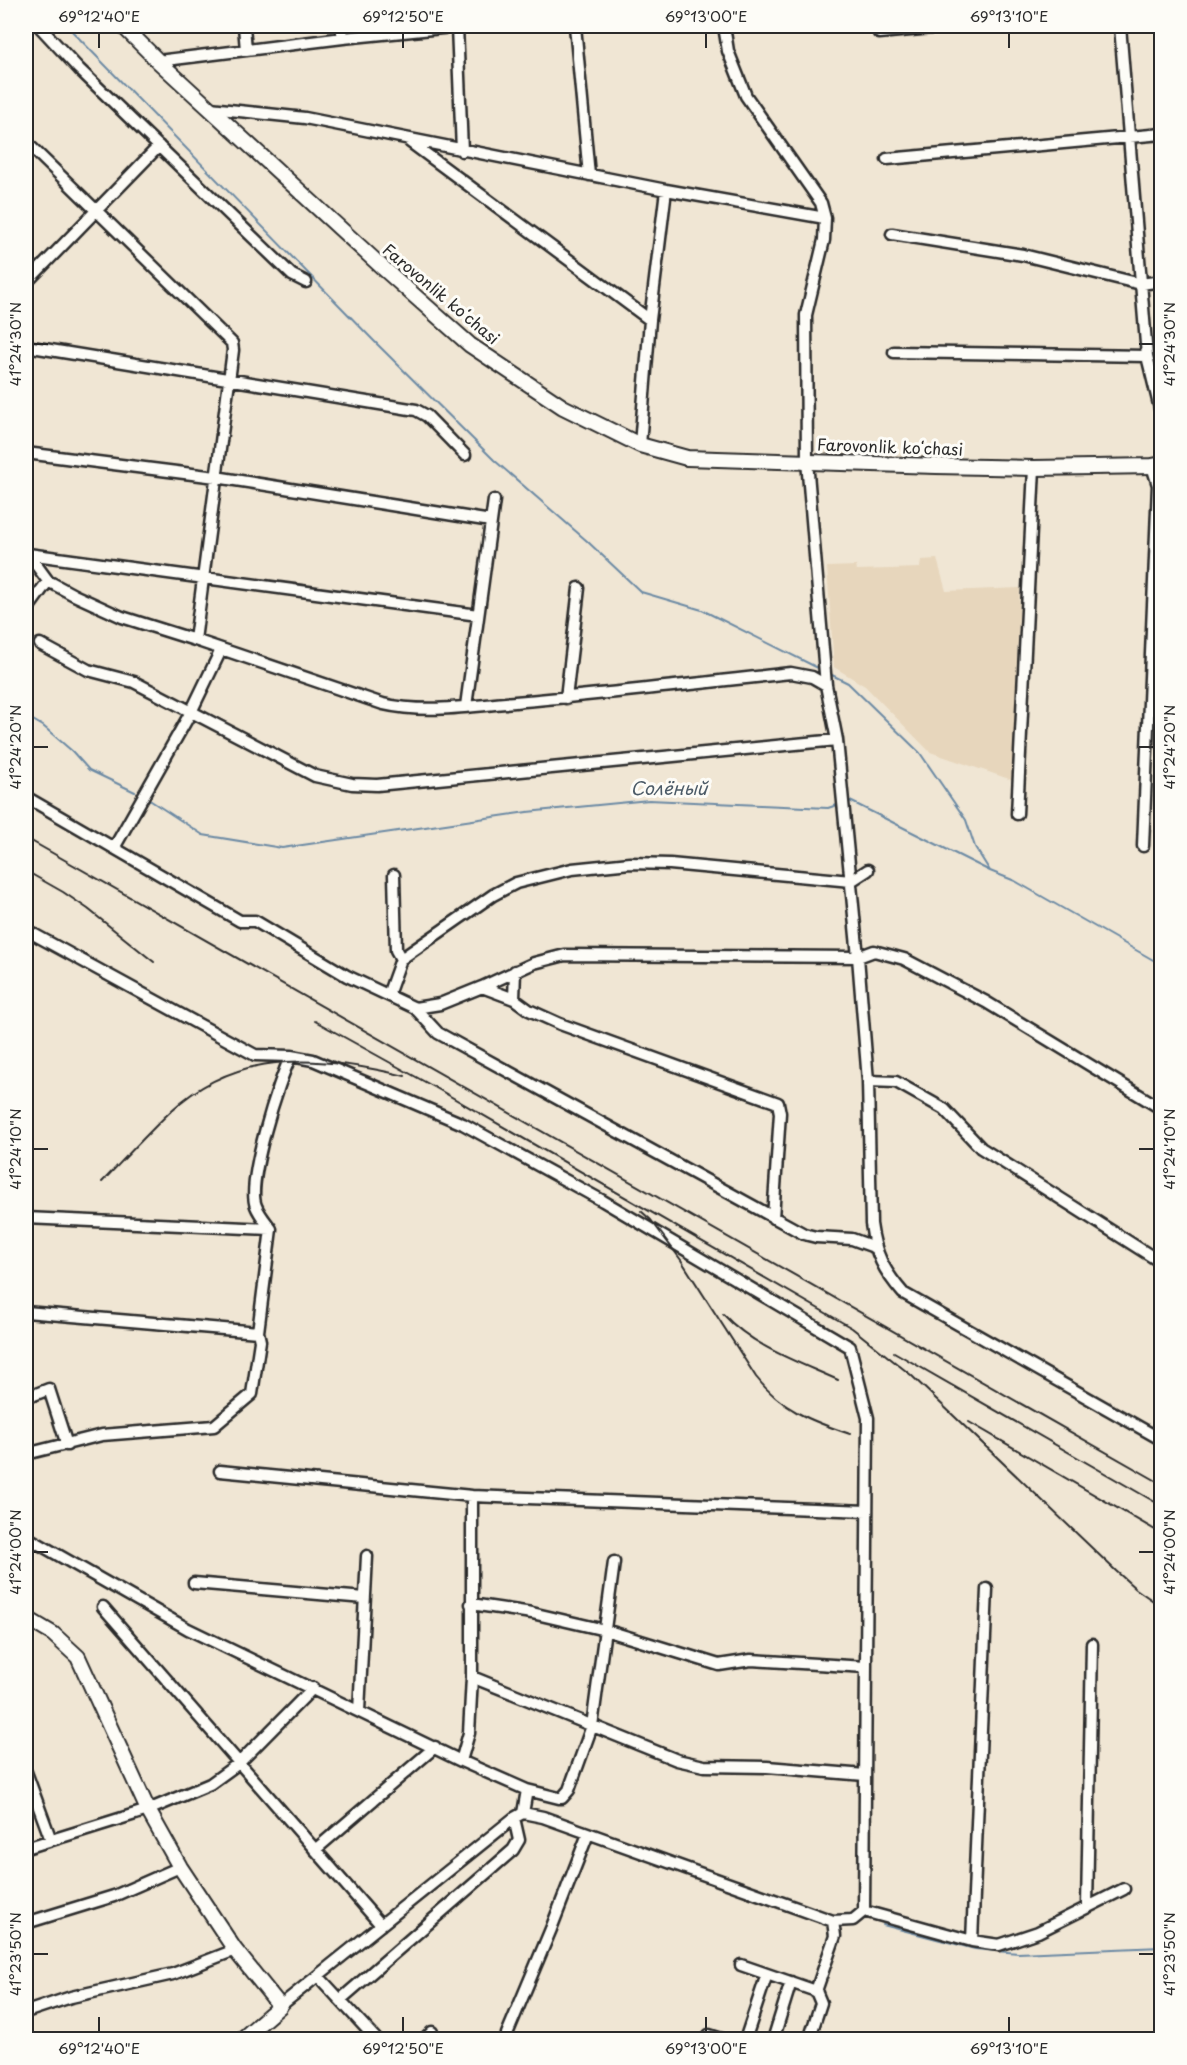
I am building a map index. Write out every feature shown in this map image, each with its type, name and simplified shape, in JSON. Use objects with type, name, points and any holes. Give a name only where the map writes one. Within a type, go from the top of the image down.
[{"type":"street","points":[[39,26],[79,69],[292,275],[306,282]]},
{"type":"street","name":"Farovonlik koʻchasi","points":[[123,26],[382,267],[470,345],[563,408],[640,445],[687,458],[1034,468],[1157,465]]},
{"type":"street","points":[[244,26],[246,50]]},
{"type":"street","points":[[341,26],[342,38]]},
{"type":"street","points":[[457,26],[462,151]]},
{"type":"street","points":[[158,61],[435,27],[462,26]]},
{"type":"street","points":[[575,26],[589,175]]},
{"type":"street","points":[[724,26],[728,51],[746,96],[821,203],[825,218],[824,240],[806,315],[807,461],[825,681],[837,740],[858,957],[867,1081],[871,1224],[874,1247],[887,1274],[903,1293],[1161,1440]]},
{"type":"street","points":[[879,33],[953,26]]},
{"type":"street","points":[[1120,26],[1147,356],[1161,417]]},
{"type":"street","points":[[210,108],[305,118],[462,151],[825,218]]},
{"type":"street","points":[[888,159],[1161,134]]},
{"type":"street","points":[[408,140],[650,320]]},
{"type":"street","points":[[26,142],[232,343],[233,350],[195,640]]},
{"type":"street","points":[[28,276],[159,146]]},
{"type":"street","points":[[640,445],[650,320],[666,190]]},
{"type":"street","points":[[892,234],[1023,255],[1141,284],[1161,281]]},
{"type":"street","points":[[26,346],[416,410],[427,416],[465,455]]},
{"type":"street","points":[[894,352],[1147,356]]},
{"type":"street","points":[[26,453],[216,477],[491,520]]},
{"type":"street","points":[[1143,846],[1157,465]]},
{"type":"street","points":[[1017,814],[1034,468]]},
{"type":"street","points":[[466,706],[494,500]]},
{"type":"street","points":[[27,553],[48,581],[74,596],[122,617],[402,709],[566,698],[792,673],[825,681]]},
{"type":"street","points":[[27,553],[478,615]]},
{"type":"street","points":[[26,611],[48,581]]},
{"type":"street","points":[[566,698],[579,588]]},
{"type":"street","points":[[40,644],[88,670],[134,681],[315,776],[352,784],[377,785],[837,740]]},
{"type":"street","points":[[114,848],[191,712],[221,650]]},
{"type":"street","points":[[26,797],[240,921],[255,921],[347,976],[415,1008],[438,1033],[773,1218],[804,1234],[852,1239],[874,1247]]},
{"type":"street","points":[[388,995],[401,959],[493,895],[516,883],[572,869],[630,862],[851,881],[868,870]]},
{"type":"street","points":[[394,875],[396,950],[401,959]]},
{"type":"street","points":[[26,930],[255,1055],[291,1056],[313,1060],[463,1124],[603,1201],[850,1347],[868,1418],[864,1911],[854,1920],[833,1921],[543,1817],[518,1816],[240,2040]]},
{"type":"street","points":[[415,1008],[440,1004],[534,963],[565,955],[858,957],[874,951],[904,959],[986,1002],[1161,1109]]},
{"type":"street","points":[[514,999],[515,971]]},
{"type":"street","points":[[482,987],[514,999],[529,1010],[560,1024],[778,1104],[780,1113],[773,1218]]},
{"type":"street","points":[[26,1454],[102,1435],[214,1426],[252,1394],[260,1341],[258,1332],[271,1229],[255,1204],[256,1169],[266,1127],[291,1056]]},
{"type":"street","points":[[867,1081],[896,1082],[944,1109],[981,1148],[1161,1263]]},
{"type":"street","points":[[26,1218],[271,1229]]},
{"type":"street","points":[[26,1312],[258,1332]]},
{"type":"street","points":[[26,1398],[49,1389],[67,1445]]},
{"type":"street","points":[[220,1471],[472,1496],[867,1511]]},
{"type":"street","points":[[461,1761],[469,1733],[472,1677],[472,1496]]},
{"type":"street","points":[[30,1539],[188,1629],[461,1761],[527,1790],[562,1798],[569,1790],[592,1726],[614,1562]]},
{"type":"street","points":[[359,1711],[368,1556]]},
{"type":"street","points":[[194,1583],[364,1598]]},
{"type":"street","points":[[972,1941],[987,1588]]},
{"type":"street","points":[[471,1604],[532,1613],[605,1630],[719,1665],[751,1660],[866,1667]]},
{"type":"street","points":[[103,1607],[381,1925]]},
{"type":"street","points":[[26,1618],[54,1634],[78,1657],[148,1809],[180,1867],[235,1950],[280,2006]]},
{"type":"street","points":[[1087,1907],[1092,1644]]},
{"type":"street","points":[[472,1677],[677,1760],[704,1766],[767,1767],[865,1775]]},
{"type":"street","points":[[26,1848],[148,1809],[210,1784],[239,1763],[312,1689]]},
{"type":"street","points":[[315,1850],[435,1747]]},
{"type":"street","points":[[26,1772],[51,1840]]},
{"type":"street","points":[[340,2000],[513,1850],[519,1840],[518,1816],[527,1790]]},
{"type":"street","points":[[507,2034],[588,1834]]},
{"type":"street","points":[[26,1923],[114,1896],[180,1867]]},
{"type":"street","points":[[864,1911],[972,1941],[999,1945],[1038,1932],[1124,1890]]},
{"type":"street","points":[[809,2040],[821,2003],[816,1991],[835,1936],[833,1921]]},
{"type":"street","points":[[26,2012],[71,1997],[172,1974],[235,1950]]},
{"type":"street","points":[[741,1965],[816,1991]]},
{"type":"street","points":[[745,2040],[767,1974]]},
{"type":"street","points":[[318,1976],[376,2040]]},
{"type":"street","points":[[773,2040],[791,1982]]},
{"type":"street","points":[[709,2035],[725,2040]]},
{"type":"shaded area","points":[[937,559],[946,591],[1020,588],[1012,780],[930,752],[865,686],[834,667],[827,567],[856,566],[857,570],[920,568],[921,560]]},
{"type":"waterway","points":[[67,26],[374,341],[494,460],[587,541],[641,592],[702,610],[820,669]]},
{"type":"waterway","points":[[828,673],[848,683],[920,753],[966,820],[975,847],[990,871]]},
{"type":"waterway","name":"Солёный","points":[[26,716],[43,726],[72,751],[89,770],[135,792]]},
{"type":"waterway","name":"Солёный","points":[[148,799],[203,835],[282,848],[527,812],[649,800],[828,808],[840,804]]},
{"type":"waterway","name":"Солёный","points":[[846,803],[850,801],[990,871],[1015,881],[1162,965]]},
{"type":"waterway","points":[[883,1925],[975,1949],[1018,1953],[1162,1947]]},
{"type":"railway","points":[[26,838],[1162,1484]]},
{"type":"railway","points":[[26,871],[88,909],[154,962]]},
{"type":"railway","points":[[315,1021],[436,1088],[852,1328],[911,1375],[1116,1571],[1136,1589],[1162,1607]]},
{"type":"railway","points":[[102,1182],[172,1110],[198,1090],[225,1076],[254,1067],[283,1062],[343,1064],[405,1076]]},
{"type":"railway","points":[[641,1211],[651,1220],[681,1260],[756,1377],[766,1388],[798,1413],[850,1434]]},
{"type":"railway","points":[[723,1314],[735,1326],[762,1345],[838,1380]]},
{"type":"railway","points":[[894,1352],[1162,1506]]},
{"type":"railway","points":[[969,1422],[1162,1534]]}]
